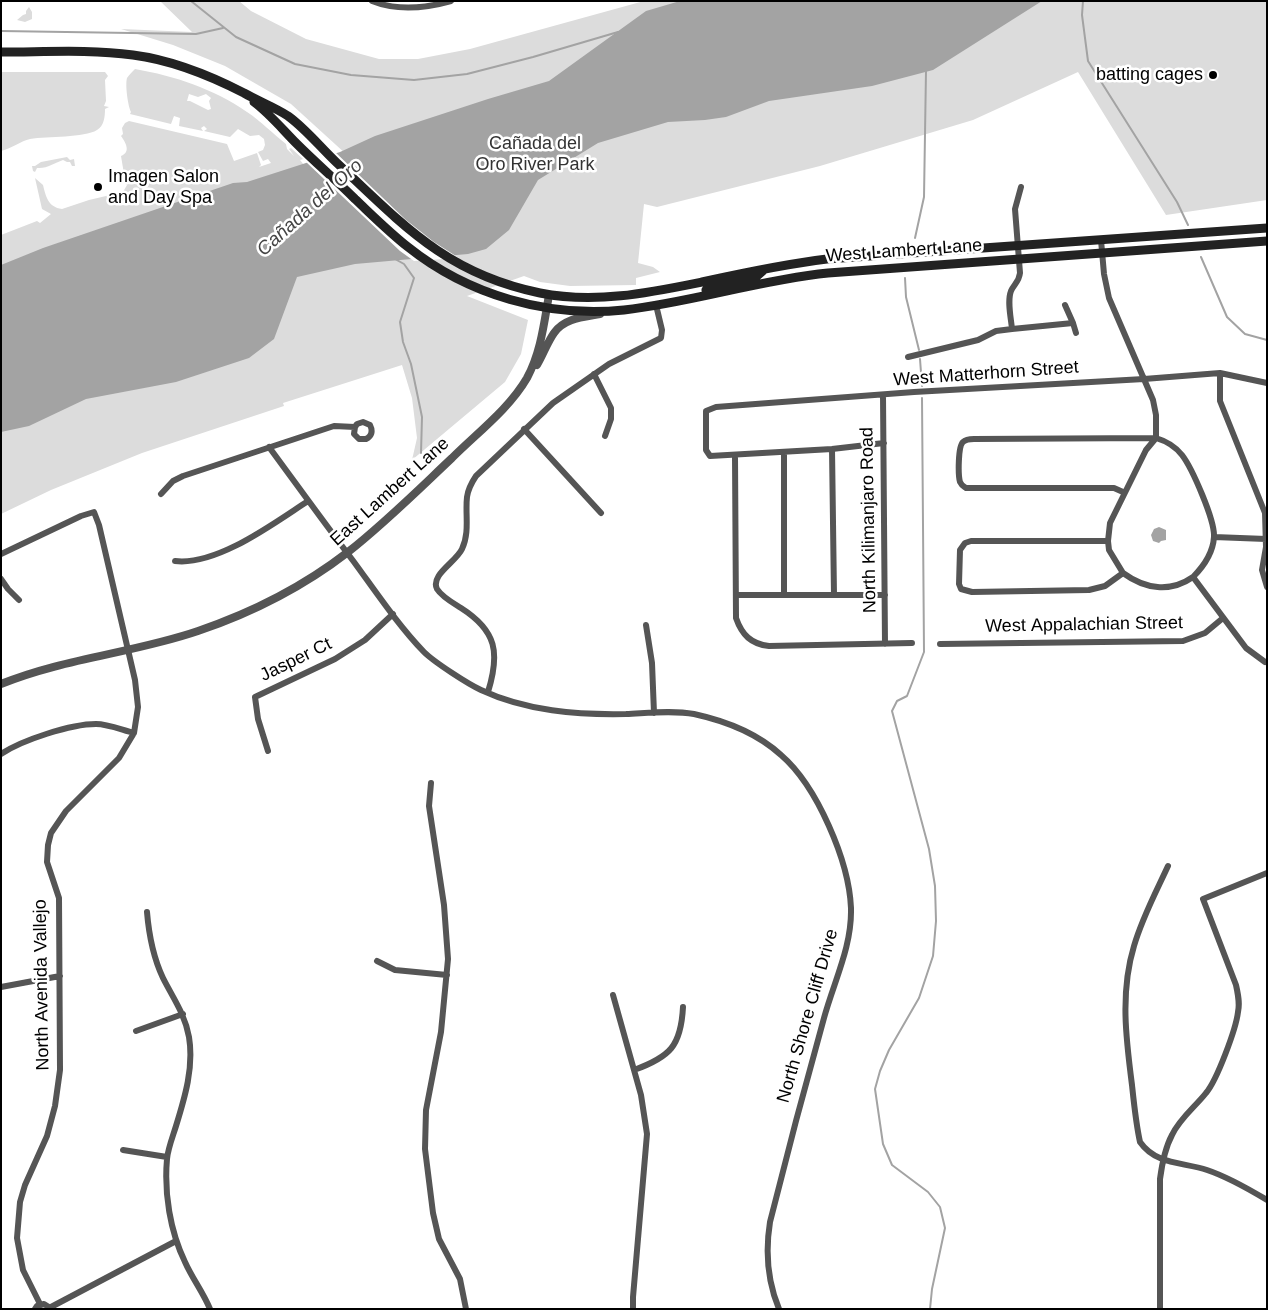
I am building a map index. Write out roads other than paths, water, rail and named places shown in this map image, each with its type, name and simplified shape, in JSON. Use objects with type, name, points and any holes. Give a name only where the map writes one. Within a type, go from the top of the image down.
[{"type":"main road","points":[[1,52],[101,52],[133,55],[165,61],[194,70],[244,94]]},
{"type":"main road","name":"West Lambert Lane","points":[[244,94],[287,116],[431,248],[481,275],[505,284],[545,294],[591,298],[621,297],[765,269],[846,258],[1267,228]]},
{"type":"main road","name":"West Lambert Lane","points":[[244,94],[272,118],[298,145],[397,237],[424,259],[470,285],[492,294],[547,308],[590,311],[622,310],[812,274],[1267,241]]},
{"type":"main road","points":[[702,295],[707,289],[756,277],[765,269]]},
{"type":"street","points":[[372,1],[397,8],[438,5],[451,1]]},
{"type":"street","points":[[1012,328],[1010,293],[1019,278],[1015,209],[1020,187]]},
{"type":"street","points":[[1101,240],[1106,286],[1154,406],[1156,438],[1146,450],[1110,523],[1108,541],[1113,558],[1123,573],[1134,581],[1159,588],[1180,585],[1193,577],[1206,562],[1214,537],[1210,518],[1185,459],[1171,445],[1156,438],[968,439],[962,442],[959,448],[960,480],[963,486],[971,489],[1114,488],[1124,492]]},
{"type":"street","name":"East Lambert Lane","points":[[1,684],[70,662],[127,651],[179,637],[242,614],[298,585],[347,553],[388,519],[516,394],[528,376],[540,346],[547,308],[545,294]]},
{"type":"street","points":[[488,692],[494,674],[495,652],[490,638],[483,624],[443,595],[437,588],[436,582],[440,572],[451,564],[462,550],[467,529],[467,496],[476,476],[553,403],[594,374],[626,355],[661,338],[662,330],[656,304]]},
{"type":"street","points":[[1065,304],[1076,333]]},
{"type":"street","points":[[528,376],[538,365],[552,336],[561,326],[576,319],[622,310]]},
{"type":"street","points":[[908,356],[978,340],[996,331],[1073,323]]},
{"type":"street","points":[[1220,373],[1220,401],[1262,502],[1266,518],[1266,539],[1262,570],[1267,587]]},
{"type":"street","name":"West Matterhorn Street","points":[[735,456],[715,457],[707,454],[706,411],[711,408],[1220,373],[1267,383]]},
{"type":"street","points":[[594,374],[611,408],[605,436]]},
{"type":"street","name":"North Kilimanjaro Road","points":[[883,395],[886,644]]},
{"type":"street","points":[[161,494],[174,481],[183,476],[334,426],[355,427]]},
{"type":"street","points":[[524,429],[601,513]]},
{"type":"street","points":[[884,444],[735,456],[736,618],[742,632],[751,640],[756,644],[769,646],[912,644]]},
{"type":"street","name":"North Shore Cliff Drive","points":[[269,447],[392,614],[426,654],[473,685],[509,700],[548,711],[612,714],[691,713],[722,721],[756,736],[783,756],[808,787],[831,830],[848,878],[851,908],[848,945],[827,1006],[801,1100],[769,1231],[768,1272],[779,1309]]},
{"type":"street","points":[[832,449],[834,595]]},
{"type":"street","points":[[784,452],[784,595]]},
{"type":"street","points":[[175,560],[194,561],[226,550],[273,524],[308,501]]},
{"type":"street","name":"North Avenida Vallejo","points":[[1,554],[81,516],[94,512],[99,525],[135,680],[138,707],[134,733],[119,758],[66,811],[52,833],[48,845],[47,862],[59,898],[60,1070],[55,1106],[47,1136],[25,1185],[20,1202],[16,1238],[23,1270],[37,1306]]},
{"type":"street","points":[[1214,537],[1266,539]]},
{"type":"street","points":[[1108,541],[971,541],[965,543],[960,550],[961,589],[972,592],[1089,590],[1106,586],[1123,573]]},
{"type":"street","points":[[1193,577],[1246,648],[1265,662]]},
{"type":"street","points":[[1,579],[19,600]]},
{"type":"street","points":[[736,595],[885,595]]},
{"type":"street","name":"Jasper Ct","points":[[268,751],[258,719],[255,696],[335,659],[365,640],[392,614]]},
{"type":"street","name":"West Appalachian Street","points":[[940,644],[1183,641],[1205,633],[1223,618]]},
{"type":"street","points":[[646,625],[652,664],[654,713]]},
{"type":"street","points":[[1,754],[11,747],[55,731],[97,724],[134,733]]},
{"type":"street","points":[[431,783],[429,806],[445,914],[448,952],[442,1032],[426,1110],[425,1150],[433,1213],[440,1238],[460,1279],[466,1309]]},
{"type":"street","points":[[1168,866],[1143,920],[1128,969],[1126,1040],[1140,1142],[1146,1150],[1163,1160],[1206,1169],[1237,1182],[1267,1200]]},
{"type":"street","points":[[1160,1309],[1160,1179],[1163,1160],[1172,1134],[1182,1119],[1206,1094],[1215,1080],[1238,1014],[1239,997],[1236,985],[1203,899],[1267,873]]},
{"type":"street","points":[[147,912],[149,939],[153,953],[163,977],[183,1014],[190,1050],[189,1074],[185,1097],[167,1157],[167,1185],[170,1212],[176,1240],[210,1309]]},
{"type":"street","points":[[377,961],[395,970],[447,975]]},
{"type":"street","points":[[1,987],[60,976]]},
{"type":"street","points":[[612,995],[641,1095],[647,1134],[633,1309]]},
{"type":"street","points":[[634,1070],[654,1063],[673,1047],[680,1036],[683,1007]]},
{"type":"street","points":[[136,1031],[183,1014]]},
{"type":"street","points":[[123,1150],[167,1157]]},
{"type":"street","points":[[37,1306],[44,1304],[52,1308],[176,1240]]},
{"type":"water","name":"Cañada del Oro","points":[[680,1],[1042,1],[933,70],[872,86],[769,101],[726,117],[668,122],[598,143],[538,180],[509,230],[486,249],[468,254],[355,264],[297,277],[274,339],[249,358],[176,382],[86,399],[29,426],[1,432],[1,265],[43,248],[233,183],[247,182],[340,152],[375,136],[549,81],[646,11]]},
{"type":"water","points":[[1159,527],[1166,530],[1166,540],[1159,543],[1153,541],[1151,535],[1154,529]]},
{"type":"waterway","points":[[191,1],[236,37],[295,64],[351,75],[414,80],[467,74],[618,32]]},
{"type":"waterway","points":[[1083,1],[1082,15],[1088,61],[1177,202],[1188,225]]},
{"type":"waterway","points":[[1,31],[196,34],[223,28]]},
{"type":"waterway","points":[[915,238],[924,197],[926,71]]},
{"type":"waterway","points":[[1201,257],[1227,317],[1245,334],[1267,340]]},
{"type":"waterway","points":[[395,259],[404,264],[414,278],[400,322],[403,342],[411,364],[422,417],[421,453]]},
{"type":"waterway","points":[[905,278],[906,297],[919,350]]},
{"type":"waterway","points":[[920,359],[922,386]]},
{"type":"waterway","points":[[922,398],[924,652],[907,696],[897,701],[892,711],[929,849],[935,886],[936,921],[933,956],[919,998],[889,1050],[875,1089],[883,1144],[892,1165],[928,1192],[940,1207],[945,1228],[932,1289],[930,1309]]},
{"type":"place","name":"batting cages","points":[[1213,75]]},
{"type":"place","name":"Imagen Salon and Day Spa","points":[[98,187]]},
{"type":"park label","name":"Cañada del Oro River Park","points":[[535,154]]}]
